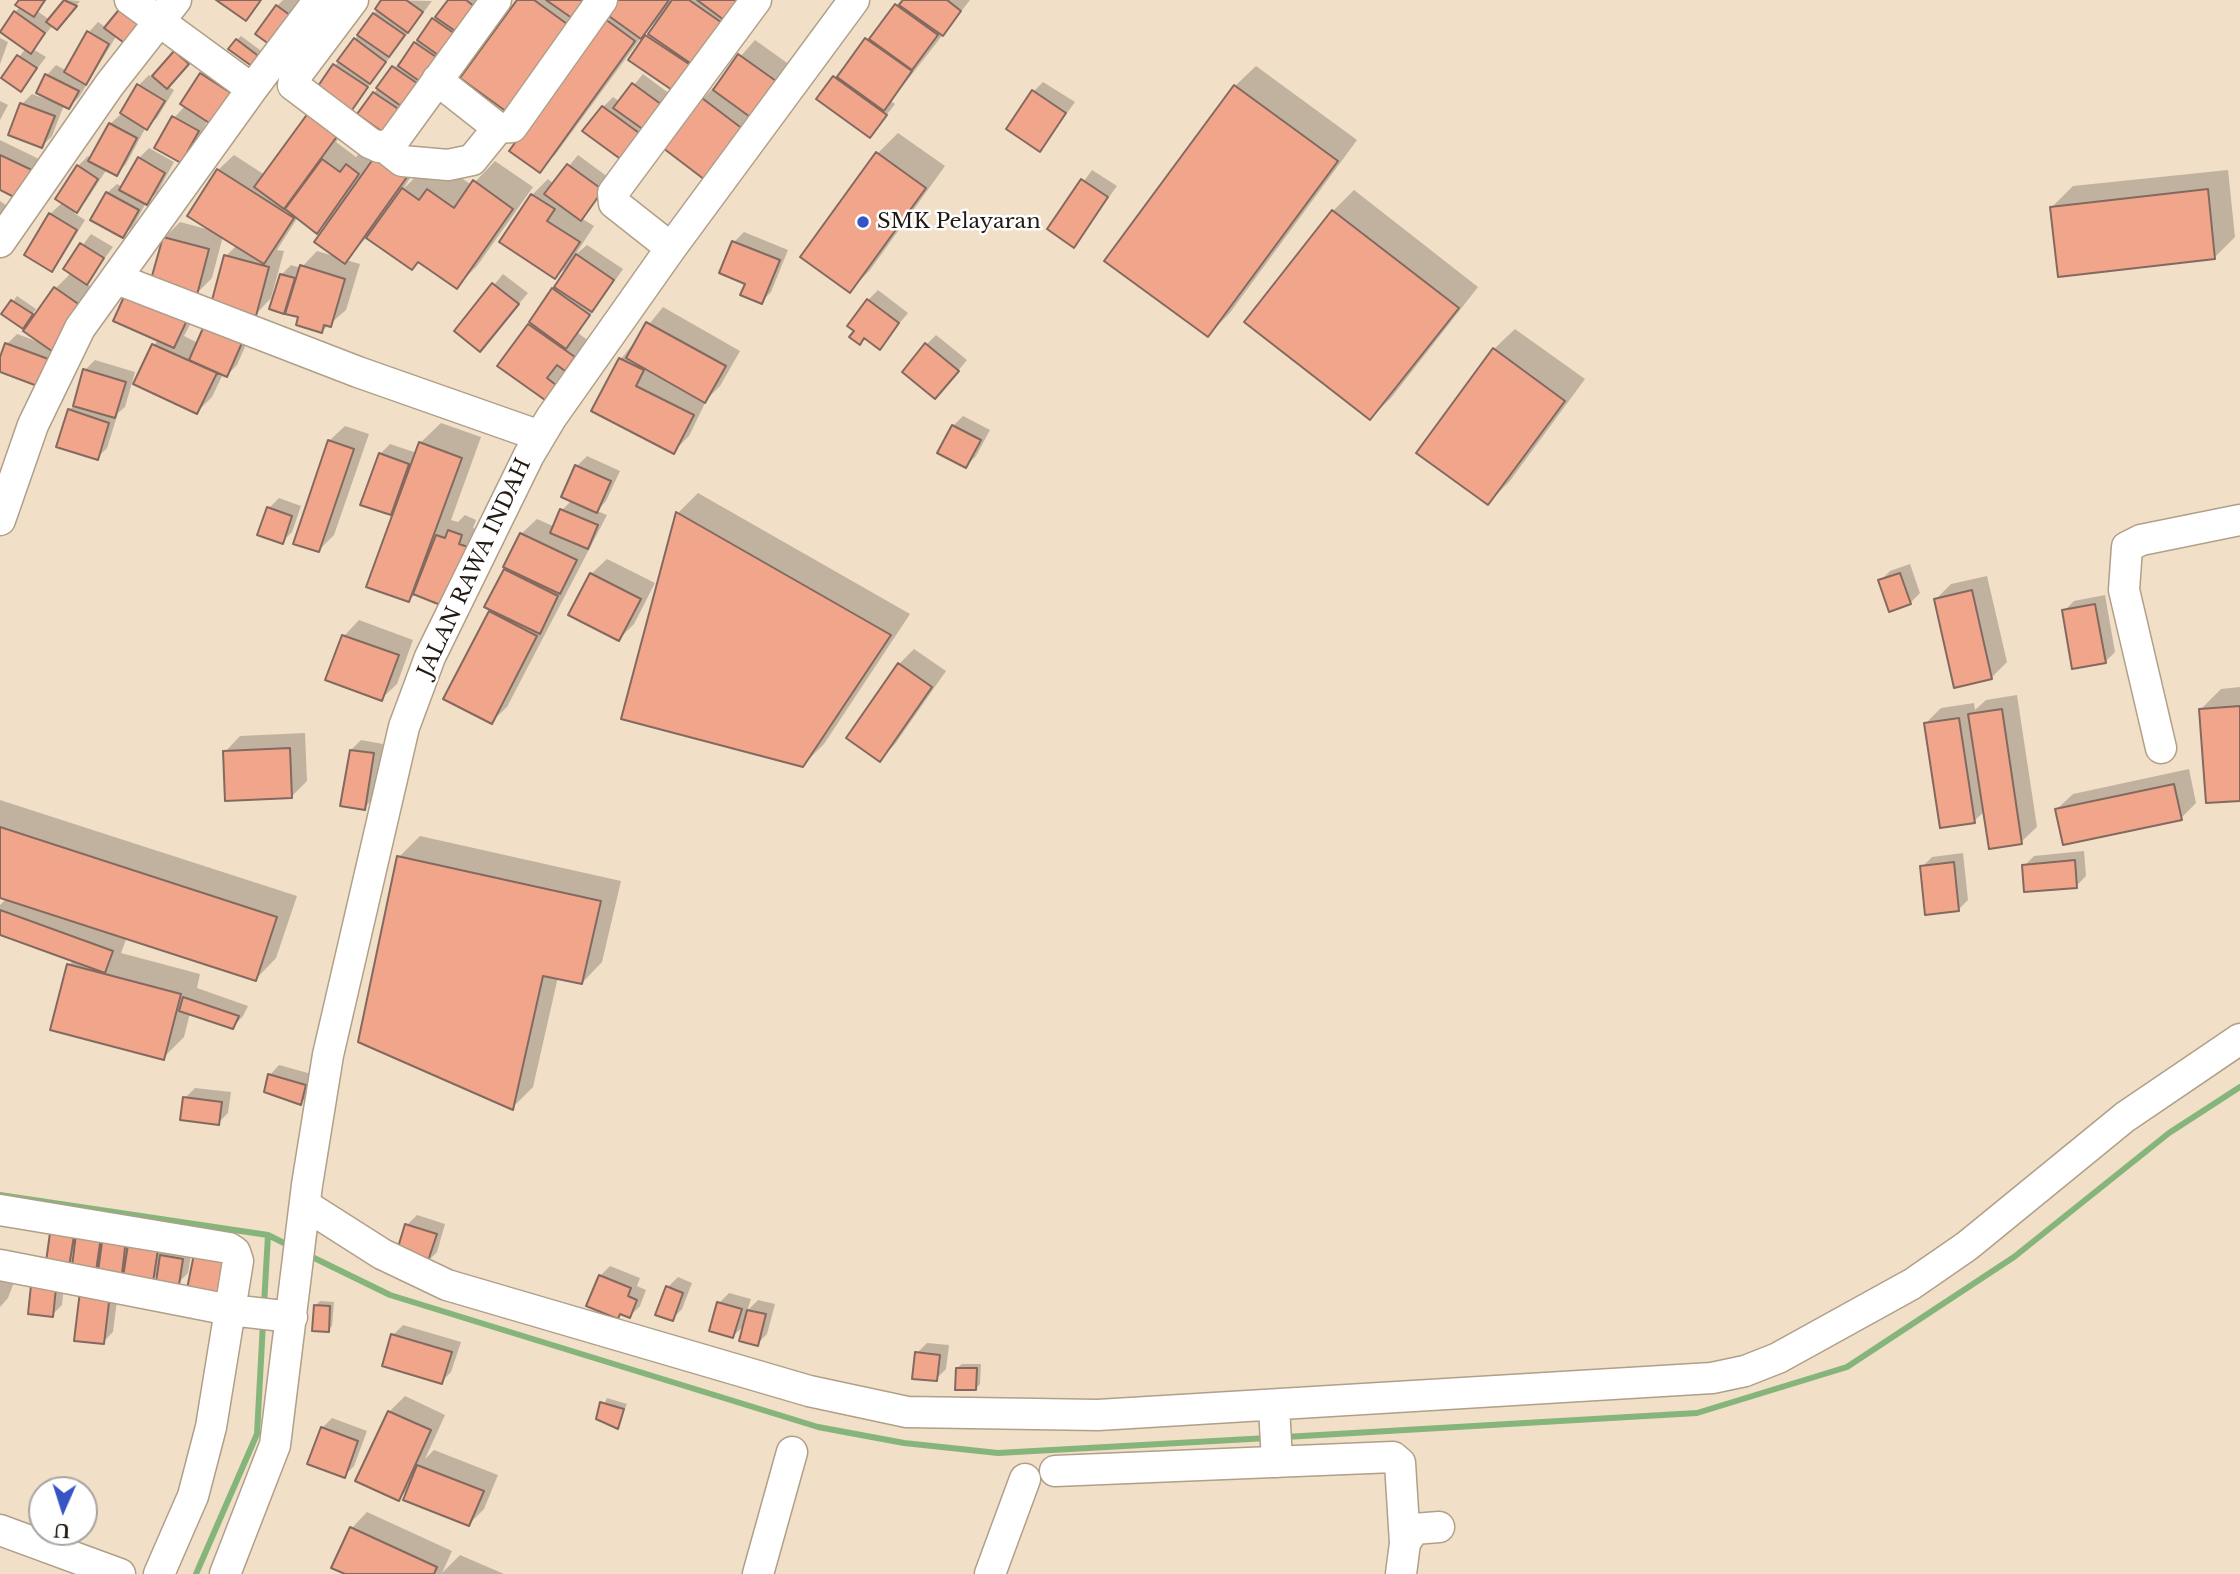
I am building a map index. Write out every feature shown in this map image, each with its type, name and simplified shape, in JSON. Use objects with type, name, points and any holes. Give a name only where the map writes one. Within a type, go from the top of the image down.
[{"type":"street","points":[[130,0],[168,11],[252,89]]},
{"type":"street","points":[[0,520],[33,425],[80,328],[319,0]]},
{"type":"street","points":[[353,0],[295,77],[293,85],[370,143],[383,146],[402,161],[448,165],[472,160],[498,128]]},
{"type":"street","points":[[383,146],[391,143],[496,0]]},
{"type":"street","points":[[437,80],[498,128],[512,127],[602,0]]},
{"type":"street","points":[[671,248],[614,203],[613,192],[756,0]]},
{"type":"street","name":"JALAN RAWA INDAH","points":[[286,1317],[297,1273],[328,1055],[404,727],[437,641],[540,436],[671,248],[854,0]]},
{"type":"street","points":[[0,242],[110,84],[168,11]]},
{"type":"street","points":[[117,279],[358,372],[540,436]]},
{"type":"street","points":[[2161,748],[2124,590],[2127,547],[2141,540],[2240,520]]},
{"type":"street","points":[[304,1216],[447,1285],[809,1391],[882,1409],[960,1415],[1275,1416],[1712,1378],[1745,1371],[1778,1358],[1912,1284],[1967,1246],[2124,1117],[2240,1039]]},
{"type":"street","points":[[0,1210],[229,1248],[235,1252],[238,1261],[237,1311],[212,1427],[192,1496],[159,1574]]},
{"type":"street","points":[[0,1265],[237,1311],[286,1317],[275,1445],[268,1469],[225,1574]]},
{"type":"street","points":[[1275,1416],[1277,1462]]},
{"type":"street","points":[[758,1574],[792,1452]]},
{"type":"street","points":[[1055,1471],[1393,1457],[1400,1463],[1405,1543],[1401,1574]]},
{"type":"street","points":[[990,1574],[1025,1479]]},
{"type":"street","points":[[1405,1543],[1414,1529],[1439,1527]]},
{"type":"street","points":[[0,1531],[120,1574]]},
{"type":"building","points":[[19,0],[45,0],[34,17],[15,5]]},
{"type":"building","points":[[64,0],[77,6],[57,30],[46,22]]},
{"type":"building","points":[[216,0],[261,0],[246,21]]},
{"type":"building","points":[[381,0],[406,0],[423,12],[408,33],[375,9]]},
{"type":"building","points":[[448,0],[466,0],[479,10],[461,35],[435,17]]},
{"type":"building","points":[[517,0],[534,0],[574,29],[511,115],[460,78]]},
{"type":"building","points":[[546,0],[595,0],[579,23]]},
{"type":"building","points":[[616,0],[669,0],[641,39],[606,14]]},
{"type":"building","points":[[672,0],[689,0],[728,27],[693,65],[648,34]]},
{"type":"building","points":[[697,0],[752,0],[732,26]]},
{"type":"building","points":[[903,0],[947,0],[961,11],[943,36],[899,5]]},
{"type":"building","points":[[126,1],[148,17],[127,45],[104,28]]},
{"type":"building","points":[[895,4],[938,35],[912,70],[869,39]]},
{"type":"building","points":[[276,5],[294,18],[273,47],[255,34]]},
{"type":"building","points":[[14,11],[45,33],[31,54],[0,32]]},
{"type":"building","points":[[373,13],[405,35],[389,57],[357,35]]},
{"type":"building","points":[[432,18],[461,38],[445,60],[417,40]]},
{"type":"building","points":[[605,19],[635,41],[540,173],[509,151]]},
{"type":"building","points":[[87,31],[109,44],[86,85],[64,72]]},
{"type":"building","points":[[645,35],[692,66],[675,92],[628,60]]},
{"type":"building","points":[[354,38],[386,62],[370,84],[337,61]]},
{"type":"building","points":[[865,38],[912,71],[884,111],[837,77]]},
{"type":"building","points":[[236,39],[261,58],[253,67],[228,49]]},
{"type":"building","points":[[414,42],[442,61],[425,85],[398,66]]},
{"type":"building","points":[[174,51],[189,64],[167,89],[152,76]]},
{"type":"building","points":[[738,54],[783,86],[757,122],[713,90]]},
{"type":"building","points":[[17,55],[37,68],[21,92],[1,78]]},
{"type":"building","points":[[333,64],[368,87],[350,113],[316,89]]},
{"type":"building","points":[[392,66],[424,88],[408,111],[376,88]]},
{"type":"building","points":[[200,73],[234,95],[214,126],[180,104]]},
{"type":"building","points":[[45,74],[79,91],[69,109],[36,93]]},
{"type":"building","points":[[833,76],[887,115],[870,138],[816,99]]},
{"type":"building","points":[[632,83],[669,110],[651,135],[613,108]]},
{"type":"building","points":[[137,84],[165,101],[147,130],[120,113]]},
{"type":"building","points":[[1234,85],[1338,161],[1208,337],[1104,261]]},
{"type":"building","points":[[1032,90],[1066,113],[1040,152],[1006,129]]},
{"type":"building","points":[[373,92],[403,112],[387,135],[357,114]]},
{"type":"building","points":[[702,98],[748,133],[709,183],[663,148]]},
{"type":"building","points":[[20,103],[55,116],[42,148],[8,135]]},
{"type":"building","points":[[602,106],[646,138],[630,166],[582,131]]},
{"type":"building","points":[[311,109],[341,131],[284,209],[254,187]]},
{"type":"building","points":[[172,116],[199,131],[181,163],[154,148]]},
{"type":"building","points":[[109,123],[137,138],[117,176],[88,161]]},
{"type":"building","name":"SMK Pelayaran","points":[[876,152],[926,188],[850,293],[800,257]]},
{"type":"building","points":[[0,155],[34,171],[20,200],[0,190]]},
{"type":"building","points":[[376,155],[407,177],[345,264],[314,242]]},
{"type":"building","points":[[138,157],[165,173],[147,205],[119,190]]},
{"type":"building","points":[[322,159],[340,172],[346,164],[359,174],[317,234],[285,209]]},
{"type":"building","points":[[567,164],[603,190],[581,221],[544,194]]},
{"type":"building","points":[[77,165],[98,179],[77,213],[55,199]]},
{"type":"building","points":[[217,169],[294,218],[264,264],[187,216]]},
{"type":"building","points":[[1081,179],[1108,197],[1074,248],[1047,229]]},
{"type":"building","points":[[473,180],[513,209],[457,289],[418,262],[412,270],[366,238],[402,188],[419,200],[427,189],[454,208]]},
{"type":"building","points":[[2208,189],[2215,259],[2058,277],[2050,207]]},
{"type":"building","points":[[106,192],[139,210],[123,238],[90,220]]},
{"type":"building","points":[[531,194],[555,209],[547,221],[580,242],[555,279],[499,242]]},
{"type":"building","points":[[1332,210],[1459,308],[1370,420],[1244,322]]},
{"type":"building","points":[[49,213],[77,230],[52,272],[24,255]]},
{"type":"building","points":[[163,237],[209,249],[197,295],[150,283]]},
{"type":"building","points":[[732,241],[780,260],[762,304],[740,295],[745,284],[719,273]]},
{"type":"building","points":[[80,243],[104,258],[87,285],[63,269]]},
{"type":"building","points":[[576,254],[614,280],[592,312],[554,287]]},
{"type":"building","points":[[224,255],[269,267],[256,316],[211,304]]},
{"type":"building","points":[[300,265],[345,279],[331,327],[324,325],[322,333],[296,325],[298,317],[285,314]]},
{"type":"building","points":[[280,274],[295,278],[284,314],[269,309]]},
{"type":"building","points":[[492,283],[519,304],[480,352],[454,331]]},
{"type":"building","points":[[54,287],[87,310],[56,354],[23,331]]},
{"type":"building","points":[[552,288],[590,315],[566,349],[529,322]]},
{"type":"building","points":[[127,290],[188,318],[174,348],[113,321]]},
{"type":"building","points":[[867,299],[899,323],[880,350],[864,338],[860,345],[849,337],[854,331],[847,326]]},
{"type":"building","points":[[11,300],[33,314],[23,329],[1,314]]},
{"type":"building","points":[[207,319],[245,336],[227,377],[189,360]]},
{"type":"building","points":[[646,322],[726,366],[705,403],[626,358]]},
{"type":"building","points":[[528,324],[575,357],[565,371],[557,365],[547,378],[556,385],[545,400],[497,366]]},
{"type":"building","points":[[5,343],[51,360],[40,387],[0,372],[0,357]]},
{"type":"building","points":[[925,343],[959,371],[935,399],[902,372]]},
{"type":"building","points":[[152,344],[217,373],[197,414],[133,384]]},
{"type":"building","points":[[1493,348],[1565,401],[1488,505],[1416,453]]},
{"type":"building","points":[[619,358],[644,370],[636,386],[694,415],[674,454],[591,411]]},
{"type":"building","points":[[83,369],[126,382],[115,418],[73,406]]},
{"type":"building","points":[[68,409],[109,423],[98,460],[56,447]]},
{"type":"building","points":[[952,425],[981,440],[966,468],[937,453]]},
{"type":"building","points":[[328,440],[354,449],[319,552],[293,544]]},
{"type":"building","points":[[419,442],[462,458],[409,602],[366,587]]},
{"type":"building","points":[[379,453],[409,464],[391,515],[360,505]]},
{"type":"building","points":[[575,465],[611,481],[597,513],[561,497]]},
{"type":"building","points":[[267,507],[292,516],[283,544],[257,535]]},
{"type":"building","points":[[560,509],[598,525],[588,549],[550,533]]},
{"type":"building","points":[[676,512],[891,635],[803,767],[621,719]]},
{"type":"building","points":[[448,530],[462,535],[459,544],[471,548],[448,608],[413,594],[436,535],[445,538]]},
{"type":"building","points":[[520,533],[577,560],[560,594],[503,567]]},
{"type":"building","points":[[504,569],[558,596],[540,634],[484,607]]},
{"type":"building","points":[[590,573],[641,599],[619,641],[568,615]]},
{"type":"building","points":[[1900,573],[1911,604],[1889,612],[1878,580]]},
{"type":"building","points":[[1972,590],[1992,679],[1954,688],[1934,599]]},
{"type":"building","points":[[2095,604],[2106,663],[2072,669],[2062,610]]},
{"type":"building","points":[[489,611],[537,636],[492,724],[443,699]]},
{"type":"building","points":[[342,635],[399,655],[382,701],[325,680]]},
{"type":"building","points":[[898,663],[932,687],[880,762],[846,738]]},
{"type":"building","points":[[2240,706],[2240,801],[2206,803],[2199,709]]},
{"type":"building","points":[[2002,709],[2022,844],[1989,849],[1968,714]]},
{"type":"building","points":[[1959,718],[1975,823],[1940,828],[1924,723]]},
{"type":"building","points":[[290,748],[292,798],[225,801],[223,751]]},
{"type":"building","points":[[350,750],[374,753],[365,810],[340,806]]},
{"type":"building","points":[[2174,784],[2182,820],[2063,845],[2055,809]]},
{"type":"building","points":[[0,827],[277,917],[256,981],[0,898]]},
{"type":"building","points":[[397,856],[601,901],[582,984],[543,976],[513,1110],[358,1042]]},
{"type":"building","points":[[2075,860],[2077,888],[2024,892],[2022,865]]},
{"type":"building","points":[[1954,862],[1959,911],[1925,915],[1920,866]]},
{"type":"building","points":[[0,910],[113,951],[105,973],[0,935]]},
{"type":"building","points":[[67,964],[181,994],[164,1060],[50,1030]]},
{"type":"building","points":[[183,997],[239,1016],[233,1029],[179,1011]]},
{"type":"building","points":[[268,1074],[306,1085],[301,1105],[264,1092]]},
{"type":"building","points":[[183,1097],[222,1102],[219,1125],[180,1120]]},
{"type":"building","points":[[405,1224],[437,1234],[427,1264],[396,1254]]},
{"type":"building","points":[[50,1233],[74,1236],[68,1273],[45,1269]]},
{"type":"building","points":[[76,1234],[101,1237],[96,1271],[72,1267]]},
{"type":"building","points":[[103,1235],[126,1239],[122,1274],[98,1271]]},
{"type":"building","points":[[129,1238],[159,1243],[153,1282],[123,1277]]},
{"type":"building","points":[[195,1249],[232,1256],[224,1297],[187,1289]]},
{"type":"building","points":[[160,1255],[183,1259],[179,1285],[156,1282]]},
{"type":"building","points":[[599,1275],[631,1288],[628,1296],[637,1300],[630,1318],[620,1314],[618,1319],[586,1306]]},
{"type":"building","points":[[31,1285],[56,1288],[53,1317],[28,1314]]},
{"type":"building","points":[[666,1286],[683,1293],[673,1321],[655,1315]]},
{"type":"building","points":[[80,1291],[110,1294],[104,1344],[74,1341]]},
{"type":"building","points":[[717,1302],[742,1309],[733,1338],[709,1331]]},
{"type":"building","points":[[314,1305],[330,1306],[329,1332],[312,1331]]},
{"type":"building","points":[[747,1310],[766,1314],[758,1346],[739,1341]]},
{"type":"building","points":[[391,1334],[452,1352],[442,1384],[382,1366]]},
{"type":"building","points":[[915,1352],[940,1355],[937,1381],[912,1379]]},
{"type":"building","points":[[956,1368],[977,1368],[976,1390],[955,1390]]},
{"type":"building","points":[[600,1402],[624,1409],[618,1429],[596,1419]]},
{"type":"building","points":[[388,1411],[431,1430],[399,1501],[355,1481]]},
{"type":"building","points":[[321,1427],[358,1441],[345,1478],[307,1464]]},
{"type":"building","points":[[417,1465],[484,1491],[469,1526],[403,1500]]},
{"type":"building","points":[[350,1527],[437,1567],[434,1574],[345,1574],[331,1568]]},
{"type":"waterway","points":[[1285,1437],[1697,1413],[1847,1367],[2014,1257],[2169,1133],[2240,1087]]},
{"type":"waterway","points":[[0,1195],[268,1235],[290,1246]]},
{"type":"waterway","points":[[264,1305],[268,1235]]},
{"type":"waterway","points":[[306,1254],[390,1295],[818,1427],[904,1443],[998,1453],[1268,1438]]},
{"type":"waterway","points":[[196,1574],[257,1434],[263,1323]]},
{"type":"place","name":"SMK Pelayaran","points":[[863,222]]}]
